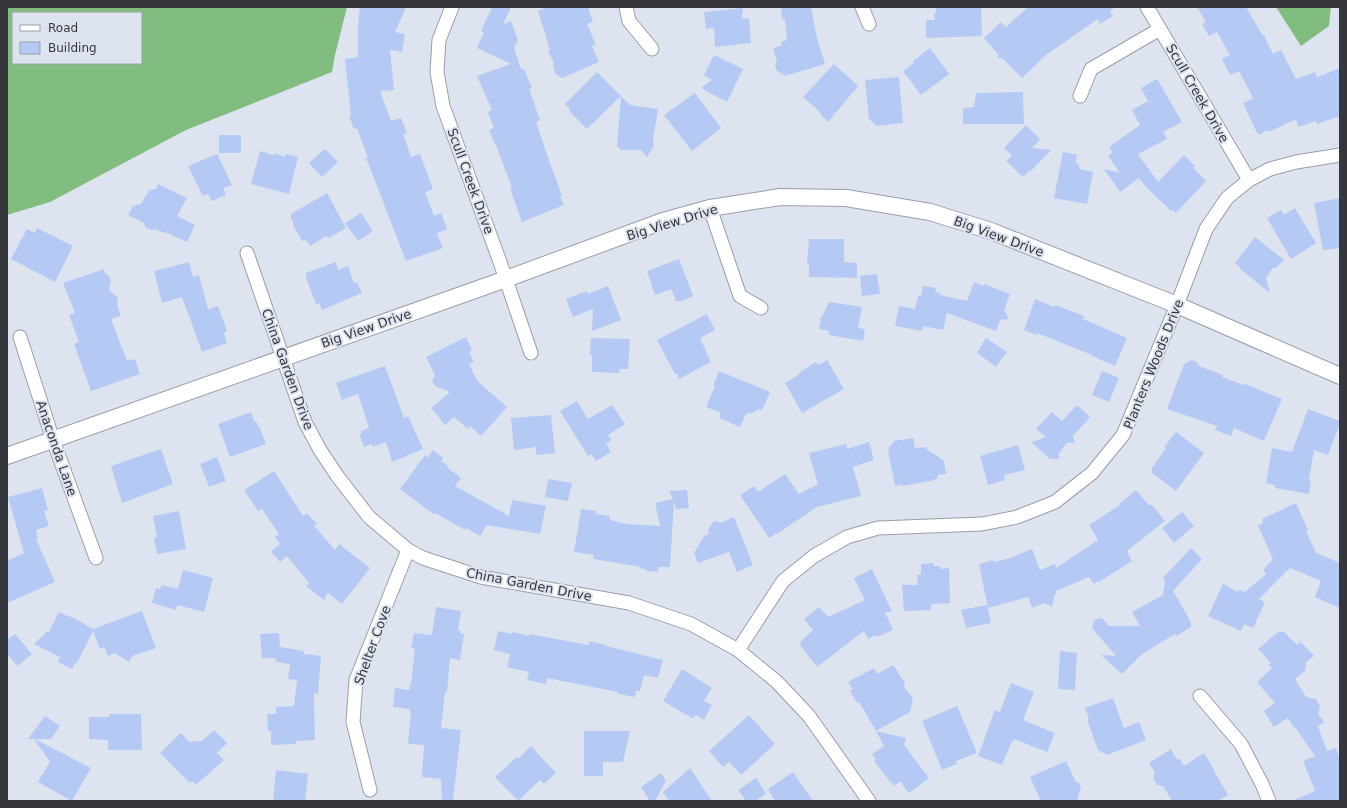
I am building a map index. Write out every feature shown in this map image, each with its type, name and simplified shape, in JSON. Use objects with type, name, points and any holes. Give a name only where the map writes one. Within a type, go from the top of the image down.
[{"type":"street","name":"Scull Creek Drive","points":[[452,7],[439,40],[437,72],[443,106],[506,279],[531,353]]},
{"type":"street","points":[[626,7],[629,21],[652,49]]},
{"type":"street","points":[[862,7],[869,24]]},
{"type":"street","name":"Scull Creek Drive","points":[[1147,7],[1249,180]]},
{"type":"street","points":[[1080,96],[1090,69],[1160,29]]},
{"type":"street","name":"Planters Woods Drive","points":[[738,650],[783,581],[814,556],[847,537],[878,528],[982,524],[1017,517],[1055,502],[1092,473],[1123,435],[1177,305],[1206,229],[1227,198],[1249,180],[1270,169],[1296,162],[1340,155]]},
{"type":"street","name":"Big View Drive","points":[[7,456],[663,222],[710,208],[780,197],[846,198],[930,212],[991,231],[1177,305],[1340,376]]},
{"type":"street","points":[[710,208],[740,296],[761,308]]},
{"type":"street","name":"China Garden Drive","points":[[247,254],[305,422],[320,450],[338,477],[369,517],[408,550],[423,558],[481,577],[629,603],[691,624],[738,650],[777,682],[809,716],[869,801]]},
{"type":"street","name":"Anaconda Lane","points":[[20,337],[54,440],[96,558]]},
{"type":"street","name":"Shelter Cove","points":[[370,790],[353,722],[356,680],[408,550]]},
{"type":"street","points":[[1200,696],[1241,744],[1262,784],[1269,801]]},
{"type":"green space","points":[[7,7],[347,7],[332,72],[186,130],[50,202],[7,215]]},
{"type":"green space","points":[[1276,7],[1331,7],[1329,26],[1301,46]]},
{"type":"building","points":[[360,7],[406,7],[395,32],[405,34],[402,52],[390,50],[394,90],[380,91],[391,121],[401,118],[407,133],[403,134],[411,157],[420,154],[433,189],[425,192],[434,216],[441,213],[447,229],[437,233],[443,248],[406,261],[366,158],[368,158],[357,128],[354,129],[349,116],[351,115],[345,59],[358,57],[358,25]]},
{"type":"building","points":[[492,7],[511,7],[503,24],[511,21],[518,40],[514,48],[521,69],[524,69],[532,88],[529,89],[540,120],[536,122],[562,195],[560,196],[564,205],[522,222],[510,189],[512,188],[489,130],[494,128],[488,112],[492,110],[477,76],[511,64],[477,48],[484,32],[481,31]]},
{"type":"building","points":[[547,7],[588,7],[593,22],[587,24],[596,45],[592,46],[599,62],[562,78],[556,74],[553,67],[554,63],[548,51],[550,50],[538,11]]},
{"type":"building","points":[[781,7],[811,7],[816,34],[825,64],[785,76],[777,71],[775,65],[777,61],[773,48],[782,45],[781,42],[787,40],[785,20],[782,19]]},
{"type":"building","points":[[936,7],[981,7],[982,36],[926,38],[926,20],[935,20],[934,13],[936,13]]},
{"type":"building","points":[[1028,7],[1115,7],[1110,11],[1113,16],[1100,24],[1098,19],[1046,55],[1022,78],[1002,58],[998,58],[998,54],[984,38],[1001,22],[1006,27]]},
{"type":"building","points":[[1197,7],[1246,7],[1263,36],[1264,35],[1273,54],[1281,50],[1296,79],[1315,72],[1317,77],[1340,68],[1340,116],[1317,124],[1316,121],[1298,127],[1296,119],[1269,132],[1268,130],[1258,135],[1243,103],[1253,98],[1239,71],[1230,75],[1222,59],[1230,55],[1217,32],[1209,36],[1202,24],[1206,22]]},
{"type":"building","points":[[743,8],[742,19],[749,18],[751,43],[715,47],[714,28],[706,29],[704,12]]},
{"type":"building","points":[[930,48],[949,74],[921,95],[903,71]]},
{"type":"building","points":[[714,55],[743,69],[727,102],[701,88],[712,80],[704,75]]},
{"type":"building","points":[[834,64],[858,86],[828,122],[820,112],[803,97]]},
{"type":"building","points":[[597,72],[621,96],[588,128],[586,128],[569,111],[570,109],[565,104]]},
{"type":"building","points":[[899,77],[903,123],[877,126],[869,119],[865,80]]},
{"type":"building","points":[[1157,79],[1182,122],[1163,132],[1167,139],[1138,154],[1158,182],[1184,155],[1195,166],[1193,168],[1206,181],[1176,213],[1173,210],[1171,211],[1147,188],[1139,178],[1120,192],[1104,169],[1120,173],[1108,156],[1113,152],[1109,147],[1140,125],[1132,110],[1148,101],[1141,88]]},
{"type":"building","points":[[1023,92],[1024,124],[963,124],[963,108],[974,107],[976,93]]},
{"type":"building","points":[[695,93],[721,128],[692,151],[664,115]]},
{"type":"building","points":[[621,96],[630,105],[658,109],[653,140],[654,146],[647,157],[641,150],[621,150],[617,146]]},
{"type":"building","points":[[1026,125],[1040,139],[1032,148],[1051,150],[1031,171],[1030,170],[1023,177],[1006,161],[1012,155],[1004,148]]},
{"type":"building","points":[[219,135],[241,135],[241,153],[219,153]]},
{"type":"building","points":[[325,149],[338,162],[322,177],[309,163]]},
{"type":"building","points":[[260,151],[274,155],[274,153],[285,157],[286,154],[298,157],[289,194],[251,184]]},
{"type":"building","points":[[1063,152],[1077,155],[1076,163],[1079,164],[1079,169],[1093,172],[1087,204],[1054,198]]},
{"type":"building","points":[[217,154],[232,185],[223,188],[226,195],[212,201],[208,194],[203,196],[188,166]]},
{"type":"building","points":[[158,184],[187,198],[177,216],[195,225],[187,242],[165,232],[146,228],[144,223],[128,215],[133,206],[141,204],[149,190],[156,189]]},
{"type":"building","points":[[327,193],[346,228],[329,238],[326,236],[310,246],[306,240],[302,241],[293,225],[291,214]]},
{"type":"building","points":[[1340,198],[1340,248],[1323,250],[1314,203]]},
{"type":"building","points":[[1295,208],[1316,243],[1291,259],[1267,218],[1281,210],[1284,215]]},
{"type":"building","points":[[361,213],[373,231],[358,241],[345,223]]},
{"type":"building","points":[[37,228],[73,246],[55,282],[11,259],[27,229],[35,233]]},
{"type":"building","points":[[1255,237],[1284,260],[1276,268],[1273,268],[1266,278],[1270,293],[1235,263]]},
{"type":"building","points":[[809,239],[844,239],[844,262],[857,263],[857,278],[809,277],[809,264],[807,264]]},
{"type":"building","points":[[679,259],[693,296],[681,301],[676,301],[671,289],[655,295],[647,271]]},
{"type":"building","points":[[189,262],[193,277],[199,275],[208,309],[218,306],[227,331],[224,333],[227,343],[202,352],[182,297],[162,303],[154,271]]},
{"type":"building","points":[[336,262],[338,270],[348,266],[354,283],[357,282],[362,293],[322,310],[319,303],[316,304],[306,278],[306,273]]},
{"type":"building","points":[[104,269],[111,281],[109,290],[117,297],[117,305],[121,316],[111,319],[127,361],[135,359],[140,374],[91,391],[74,344],[79,342],[69,315],[75,313],[63,283]]},
{"type":"building","points":[[877,274],[880,294],[862,296],[860,276]]},
{"type":"building","points":[[974,282],[983,286],[984,284],[1010,294],[1004,310],[1009,319],[1000,320],[996,331],[947,313],[943,330],[923,326],[922,331],[895,326],[899,306],[915,309],[918,295],[921,296],[923,286],[936,288],[935,292],[941,293],[940,295],[967,301]]},
{"type":"building","points":[[608,286],[621,320],[592,331],[593,309],[573,317],[566,299],[587,291],[588,294]]},
{"type":"building","points":[[1035,299],[1054,307],[1055,305],[1084,316],[1083,319],[1127,338],[1115,366],[1037,333],[1036,335],[1024,330]]},
{"type":"building","points":[[829,302],[862,307],[858,328],[865,329],[863,341],[829,335],[829,331],[819,329],[821,317]]},
{"type":"building","points":[[707,314],[715,330],[700,338],[711,362],[679,379],[657,340]]},
{"type":"building","points":[[466,337],[472,350],[469,352],[474,362],[469,364],[477,381],[507,407],[481,436],[470,426],[468,429],[454,417],[445,425],[431,408],[450,392],[435,386],[432,381],[435,375],[426,357]]},
{"type":"building","points":[[591,338],[630,339],[628,369],[619,369],[619,373],[592,372],[592,355],[590,355]]},
{"type":"building","points":[[986,338],[1007,352],[996,367],[977,353]]},
{"type":"building","points":[[827,360],[844,389],[802,413],[785,383],[816,362],[818,365]]},
{"type":"building","points":[[1192,360],[1197,362],[1199,366],[1223,375],[1222,377],[1244,385],[1245,384],[1282,399],[1264,441],[1234,428],[1231,436],[1215,430],[1217,426],[1167,409],[1184,364]]},
{"type":"building","points":[[385,366],[404,418],[408,416],[423,449],[392,462],[386,442],[373,447],[372,444],[364,447],[359,434],[362,433],[361,431],[369,428],[358,394],[342,400],[336,383]]},
{"type":"building","points":[[719,371],[770,392],[762,410],[759,409],[752,413],[746,414],[740,427],[719,418],[721,413],[706,407],[715,386],[713,386]]},
{"type":"building","points":[[1102,371],[1119,378],[1109,402],[1092,395]]},
{"type":"building","points":[[577,401],[588,419],[612,405],[625,424],[608,435],[611,439],[609,441],[610,442],[606,444],[611,452],[596,461],[591,454],[588,456],[560,411]]},
{"type":"building","points":[[1077,405],[1090,417],[1073,436],[1075,443],[1067,443],[1059,453],[1059,459],[1050,459],[1031,442],[1046,437],[1036,429],[1052,412],[1062,421]]},
{"type":"building","points":[[1308,409],[1340,421],[1328,455],[1314,450],[1309,480],[1311,481],[1309,494],[1275,488],[1275,485],[1266,483],[1272,448],[1292,452]]},
{"type":"building","points":[[251,412],[254,421],[256,421],[259,426],[266,444],[230,457],[218,424]]},
{"type":"building","points":[[551,415],[555,453],[536,455],[536,447],[514,450],[511,418]]},
{"type":"building","points":[[1176,432],[1204,453],[1176,491],[1152,473],[1152,468],[1166,448],[1164,447]]},
{"type":"building","points":[[913,438],[915,448],[925,447],[931,453],[944,461],[946,474],[937,475],[938,478],[931,481],[895,486],[888,450],[894,441]]},
{"type":"building","points":[[869,442],[874,460],[853,467],[861,496],[817,507],[769,538],[740,495],[754,486],[758,492],[785,474],[799,494],[818,484],[809,453],[846,444],[847,449]]},
{"type":"building","points":[[1018,445],[1025,470],[1004,475],[1005,480],[988,485],[980,456]]},
{"type":"building","points":[[161,449],[173,484],[122,503],[111,466]]},
{"type":"building","points":[[433,450],[443,458],[441,461],[448,466],[447,467],[461,478],[455,486],[509,516],[512,500],[546,506],[540,534],[487,525],[480,536],[466,528],[465,530],[435,513],[433,514],[400,489],[425,455],[427,458]]},
{"type":"building","points":[[217,457],[226,481],[209,487],[200,464]]},
{"type":"building","points":[[274,471],[303,516],[307,513],[317,524],[314,526],[335,550],[339,544],[370,568],[342,604],[328,593],[324,600],[306,586],[309,583],[287,556],[280,562],[271,551],[280,544],[275,537],[279,534],[262,509],[258,511],[244,490]]},
{"type":"building","points":[[548,479],[572,483],[568,501],[545,497]]},
{"type":"building","points":[[42,488],[48,510],[44,511],[49,526],[36,530],[38,538],[36,539],[55,582],[7,603],[7,561],[24,553],[8,497]]},
{"type":"building","points":[[687,490],[689,508],[676,509],[674,502],[670,567],[658,567],[658,572],[646,571],[646,569],[641,569],[641,567],[593,559],[594,555],[574,552],[581,509],[597,511],[596,514],[610,516],[610,520],[627,524],[660,526],[655,503],[673,499],[669,491]]},
{"type":"building","points":[[1136,490],[1149,505],[1152,505],[1165,521],[1127,551],[1132,561],[1094,584],[1089,577],[1056,591],[1057,594],[1054,595],[1052,607],[1044,603],[1032,608],[1028,597],[988,608],[979,564],[993,560],[994,562],[1010,558],[1032,549],[1040,570],[1055,564],[1056,568],[1098,540],[1089,525],[1120,505],[1119,504]]},
{"type":"building","points":[[1296,503],[1316,553],[1340,563],[1340,608],[1315,597],[1321,581],[1290,568],[1259,599],[1265,602],[1253,628],[1244,624],[1241,631],[1208,616],[1223,584],[1238,592],[1239,590],[1245,592],[1266,574],[1263,570],[1273,559],[1258,526],[1263,523],[1262,519]]},
{"type":"building","points":[[179,511],[186,549],[157,554],[154,538],[157,537],[153,516]]},
{"type":"building","points":[[1182,512],[1194,526],[1174,543],[1162,528]]},
{"type":"building","points":[[734,517],[753,565],[737,572],[729,552],[698,563],[694,553],[704,536],[709,534],[708,530],[713,522],[717,521],[721,523]]},
{"type":"building","points":[[1191,548],[1202,559],[1173,591],[1191,622],[1191,627],[1176,636],[1175,634],[1142,654],[1122,674],[1101,655],[1116,656],[1092,628],[1094,620],[1102,618],[1109,626],[1140,626],[1132,612],[1163,595],[1165,581],[1163,578]]},
{"type":"building","points":[[934,563],[934,566],[940,566],[941,569],[949,568],[950,603],[931,604],[931,610],[904,611],[902,585],[918,585],[917,575],[921,574],[921,564]]},
{"type":"building","points":[[872,569],[892,612],[885,612],[893,630],[868,639],[864,631],[817,667],[800,645],[800,642],[813,630],[804,619],[819,607],[828,617],[865,600],[854,578]]},
{"type":"building","points":[[183,570],[213,578],[204,612],[177,605],[176,610],[152,603],[156,588],[160,589],[162,585],[178,589]]},
{"type":"building","points":[[987,605],[991,623],[966,628],[961,610]]},
{"type":"building","points":[[436,607],[461,611],[458,630],[460,630],[460,633],[464,634],[460,660],[450,658],[447,693],[445,693],[441,728],[461,730],[453,801],[442,801],[441,779],[422,777],[424,745],[408,744],[411,712],[409,709],[393,707],[395,688],[409,690],[411,684],[415,649],[411,648],[414,633],[432,635]]},
{"type":"building","points":[[142,611],[156,648],[132,656],[129,662],[115,653],[108,656],[105,647],[100,649],[93,631],[77,663],[75,663],[72,669],[58,662],[60,657],[34,644],[46,632],[49,632],[59,612],[70,616],[93,629]]},
{"type":"building","points":[[498,631],[512,634],[513,632],[529,636],[529,634],[589,645],[589,641],[663,660],[658,678],[644,675],[640,691],[636,691],[635,697],[618,694],[618,692],[547,678],[546,684],[527,680],[529,672],[507,667],[510,654],[494,650]]},
{"type":"building","points":[[1278,632],[1284,632],[1297,645],[1301,642],[1314,656],[1306,662],[1305,671],[1295,679],[1306,697],[1316,699],[1320,706],[1318,714],[1324,722],[1318,726],[1327,751],[1336,748],[1340,759],[1340,801],[1292,801],[1315,791],[1303,761],[1315,756],[1288,718],[1274,727],[1264,711],[1275,703],[1257,682],[1272,668],[1269,665],[1271,663],[1258,649]]},
{"type":"building","points":[[279,633],[280,647],[304,651],[304,654],[321,656],[318,694],[314,693],[315,740],[296,741],[296,744],[271,745],[271,731],[268,731],[267,714],[276,714],[276,707],[294,706],[297,680],[288,679],[290,664],[276,662],[275,658],[262,658],[260,634]]},
{"type":"building","points":[[15,634],[32,654],[17,666],[7,653],[7,640]]},
{"type":"building","points":[[1060,651],[1077,653],[1075,690],[1058,689]]},
{"type":"building","points":[[893,665],[905,683],[904,687],[913,698],[910,712],[876,731],[859,702],[857,703],[850,691],[853,689],[848,682],[874,668],[877,674]]},
{"type":"building","points":[[682,669],[712,688],[704,701],[712,705],[704,720],[696,715],[692,718],[663,701]]},
{"type":"building","points":[[1011,683],[1034,692],[1023,720],[1055,733],[1047,752],[1014,739],[1002,765],[978,756],[995,710],[1000,712]]},
{"type":"building","points":[[1113,698],[1124,728],[1139,722],[1146,740],[1107,755],[1098,750],[1087,720],[1089,719],[1085,708]]},
{"type":"building","points":[[957,706],[977,753],[956,761],[957,764],[942,770],[922,721]]},
{"type":"building","points":[[109,714],[141,714],[142,750],[108,750],[108,740],[89,739],[89,717],[109,717]]},
{"type":"building","points":[[749,715],[775,744],[741,775],[729,762],[723,767],[709,751]]},
{"type":"building","points":[[45,716],[60,726],[51,739],[35,739],[91,768],[72,801],[38,782],[50,762],[34,739],[28,739]]},
{"type":"building","points":[[214,730],[227,743],[217,753],[224,760],[196,785],[192,781],[190,783],[160,753],[181,733],[189,742],[202,741]]},
{"type":"building","points":[[584,731],[630,731],[623,762],[603,762],[603,776],[584,776]]},
{"type":"building","points":[[876,731],[906,738],[904,745],[929,778],[909,793],[900,781],[894,786],[874,761],[876,760],[872,754],[884,746]]},
{"type":"building","points":[[531,746],[556,773],[544,784],[540,780],[518,801],[495,777],[517,757],[518,759]]},
{"type":"building","points":[[1171,749],[1177,760],[1179,758],[1184,766],[1204,753],[1228,795],[1218,801],[1172,801],[1163,786],[1157,785],[1153,778],[1155,773],[1149,763]]},
{"type":"building","points":[[1066,761],[1076,782],[1079,783],[1081,787],[1077,801],[1041,801],[1030,777]]},
{"type":"building","points":[[690,768],[712,801],[669,801],[663,792]]},
{"type":"building","points":[[276,770],[308,774],[305,801],[273,801]]},
{"type":"building","points":[[793,772],[813,801],[775,801],[768,789]]},
{"type":"building","points":[[661,773],[666,781],[655,801],[650,801],[641,787]]},
{"type":"building","points":[[756,778],[766,794],[755,801],[746,801],[738,790]]}]
